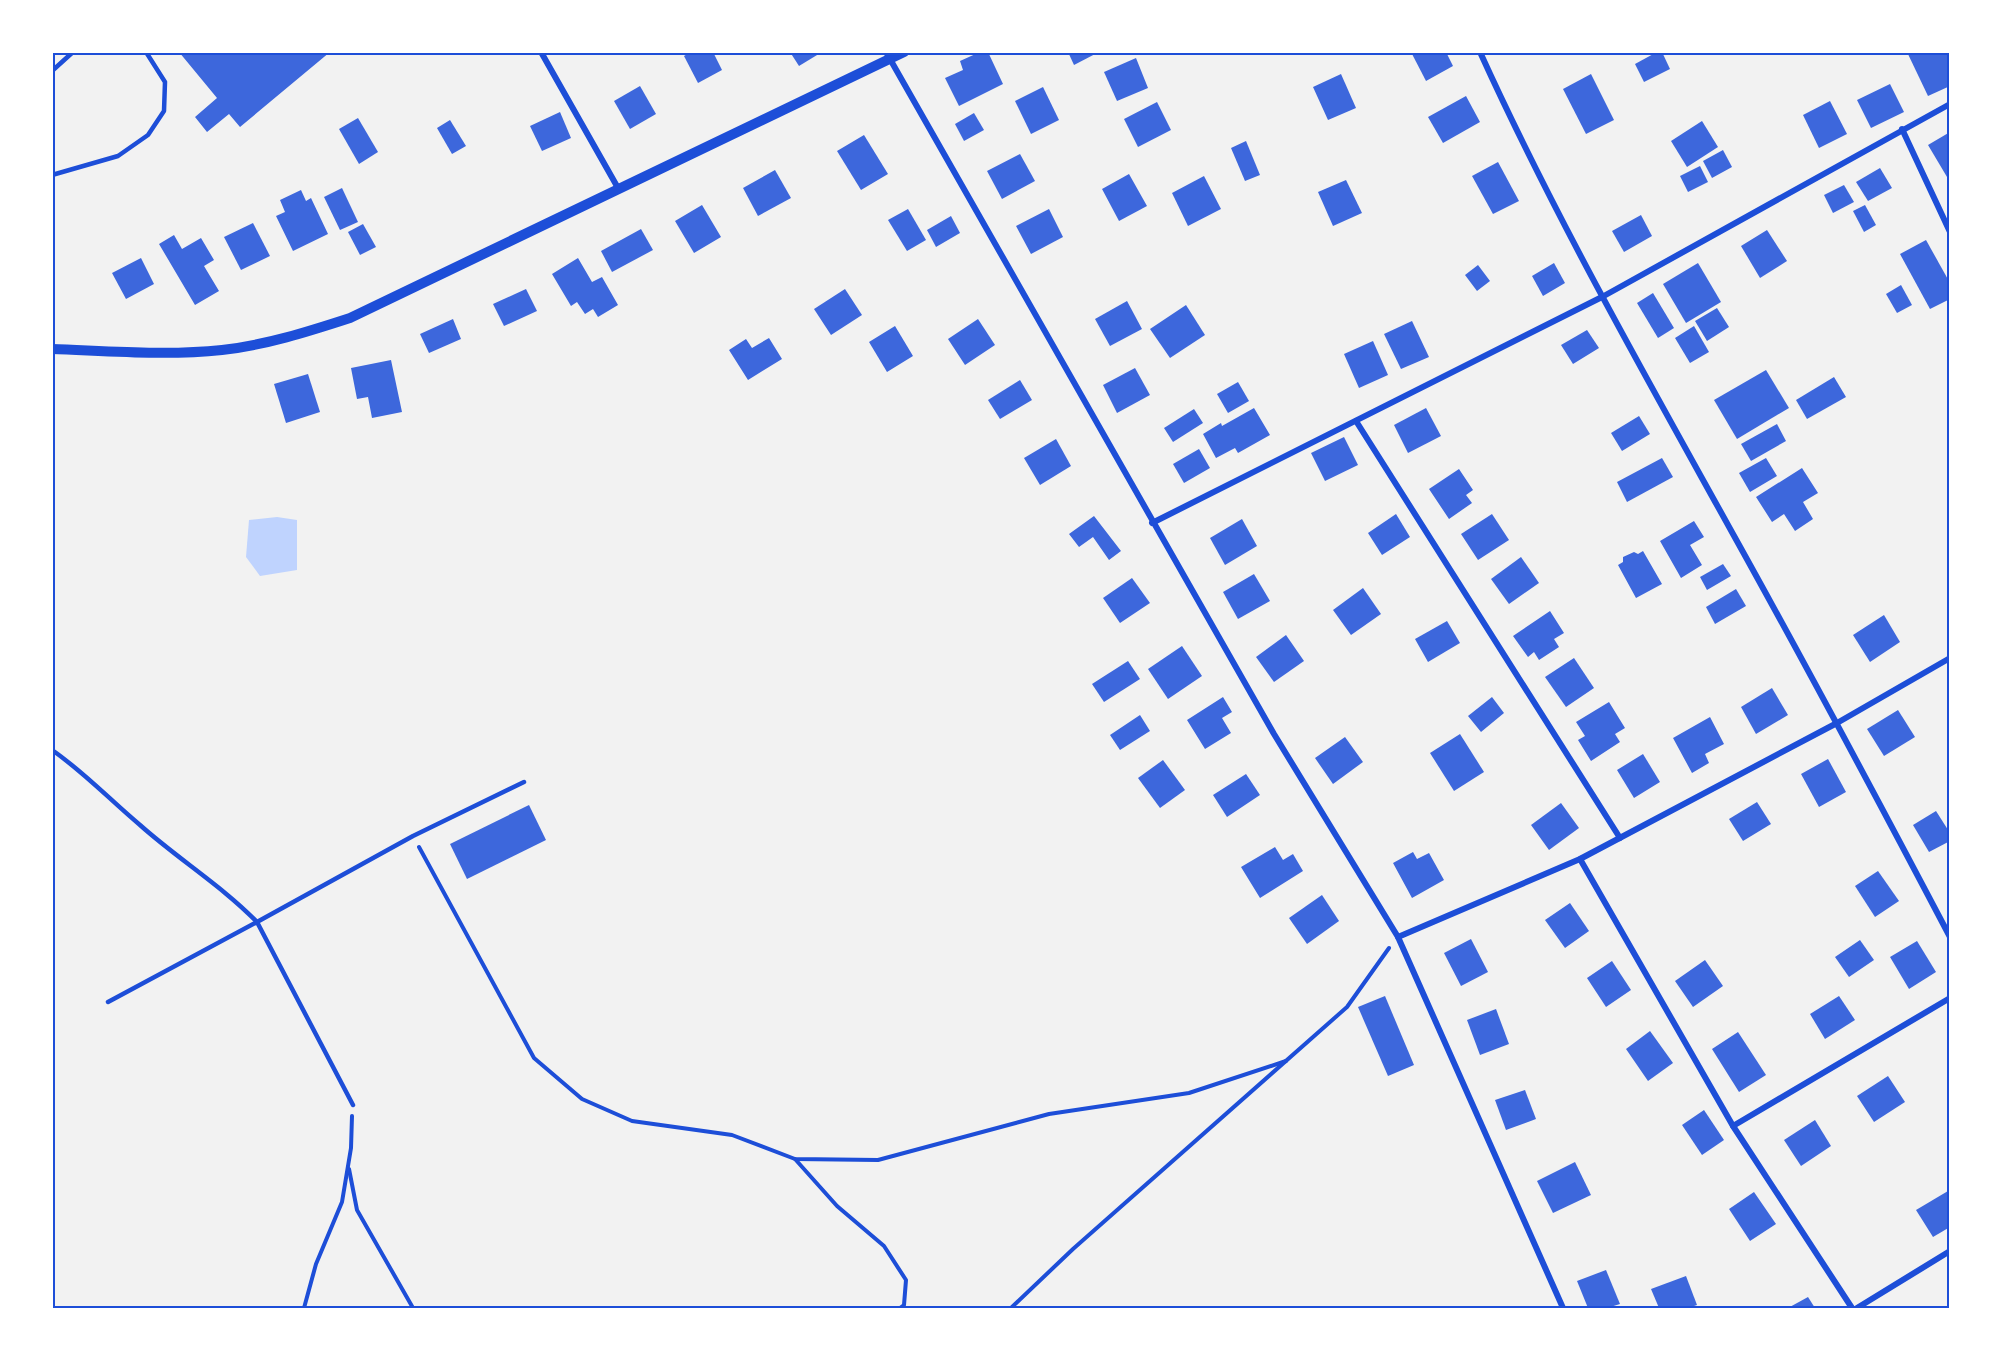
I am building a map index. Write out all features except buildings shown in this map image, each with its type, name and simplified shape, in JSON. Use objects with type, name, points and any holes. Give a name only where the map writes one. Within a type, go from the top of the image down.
[{"type":"street","points":[[541,52],[618,188]]},
{"type":"street","points":[[52,349],[161,352],[221,350],[287,339],[350,318],[887,56],[904,52]]},
{"type":"street","points":[[1480,52],[1522,146],[1602,297],[1838,723],[1950,937]]},
{"type":"street","points":[[887,56],[1274,734],[1398,937],[1563,1308]]},
{"type":"street","points":[[1152,523],[1602,297],[1950,104]]},
{"type":"street","points":[[1902,129],[1950,232]]},
{"type":"street","points":[[1356,421],[1620,838]]},
{"type":"street","points":[[1398,937],[1580,859],[1838,723],[1950,657]]},
{"type":"street","points":[[1580,859],[1733,1126],[1854,1308],[1950,1251]]},
{"type":"street","points":[[1733,1126],[1950,998]]},
{"type":"lane","points":[[52,71],[73,52]]},
{"type":"lane","points":[[52,175],[118,156],[148,135],[164,111],[165,82],[146,52]]},
{"type":"lane","points":[[52,750],[74,765],[140,826],[242,906],[257,922],[353,1106]]},
{"type":"lane","points":[[108,1002],[413,836],[524,782]]},
{"type":"path","points":[[413,836],[534,1058],[582,1099],[632,1121],[732,1135],[795,1159],[878,1160],[1049,1114],[1189,1093],[1286,1061]]},
{"type":"path","points":[[1011,1308],[1073,1249],[1347,1007],[1398,937]]},
{"type":"path","points":[[304,1308],[316,1264],[342,1202],[351,1148],[353,1106]]},
{"type":"path","points":[[795,1159],[837,1206],[884,1246],[906,1280],[904,1305],[900,1308]]},
{"type":"path","points":[[348,1165],[357,1210],[413,1308]]},
{"type":"water","points":[[277,517],[297,520],[297,570],[260,576],[246,557],[249,520]]}]
